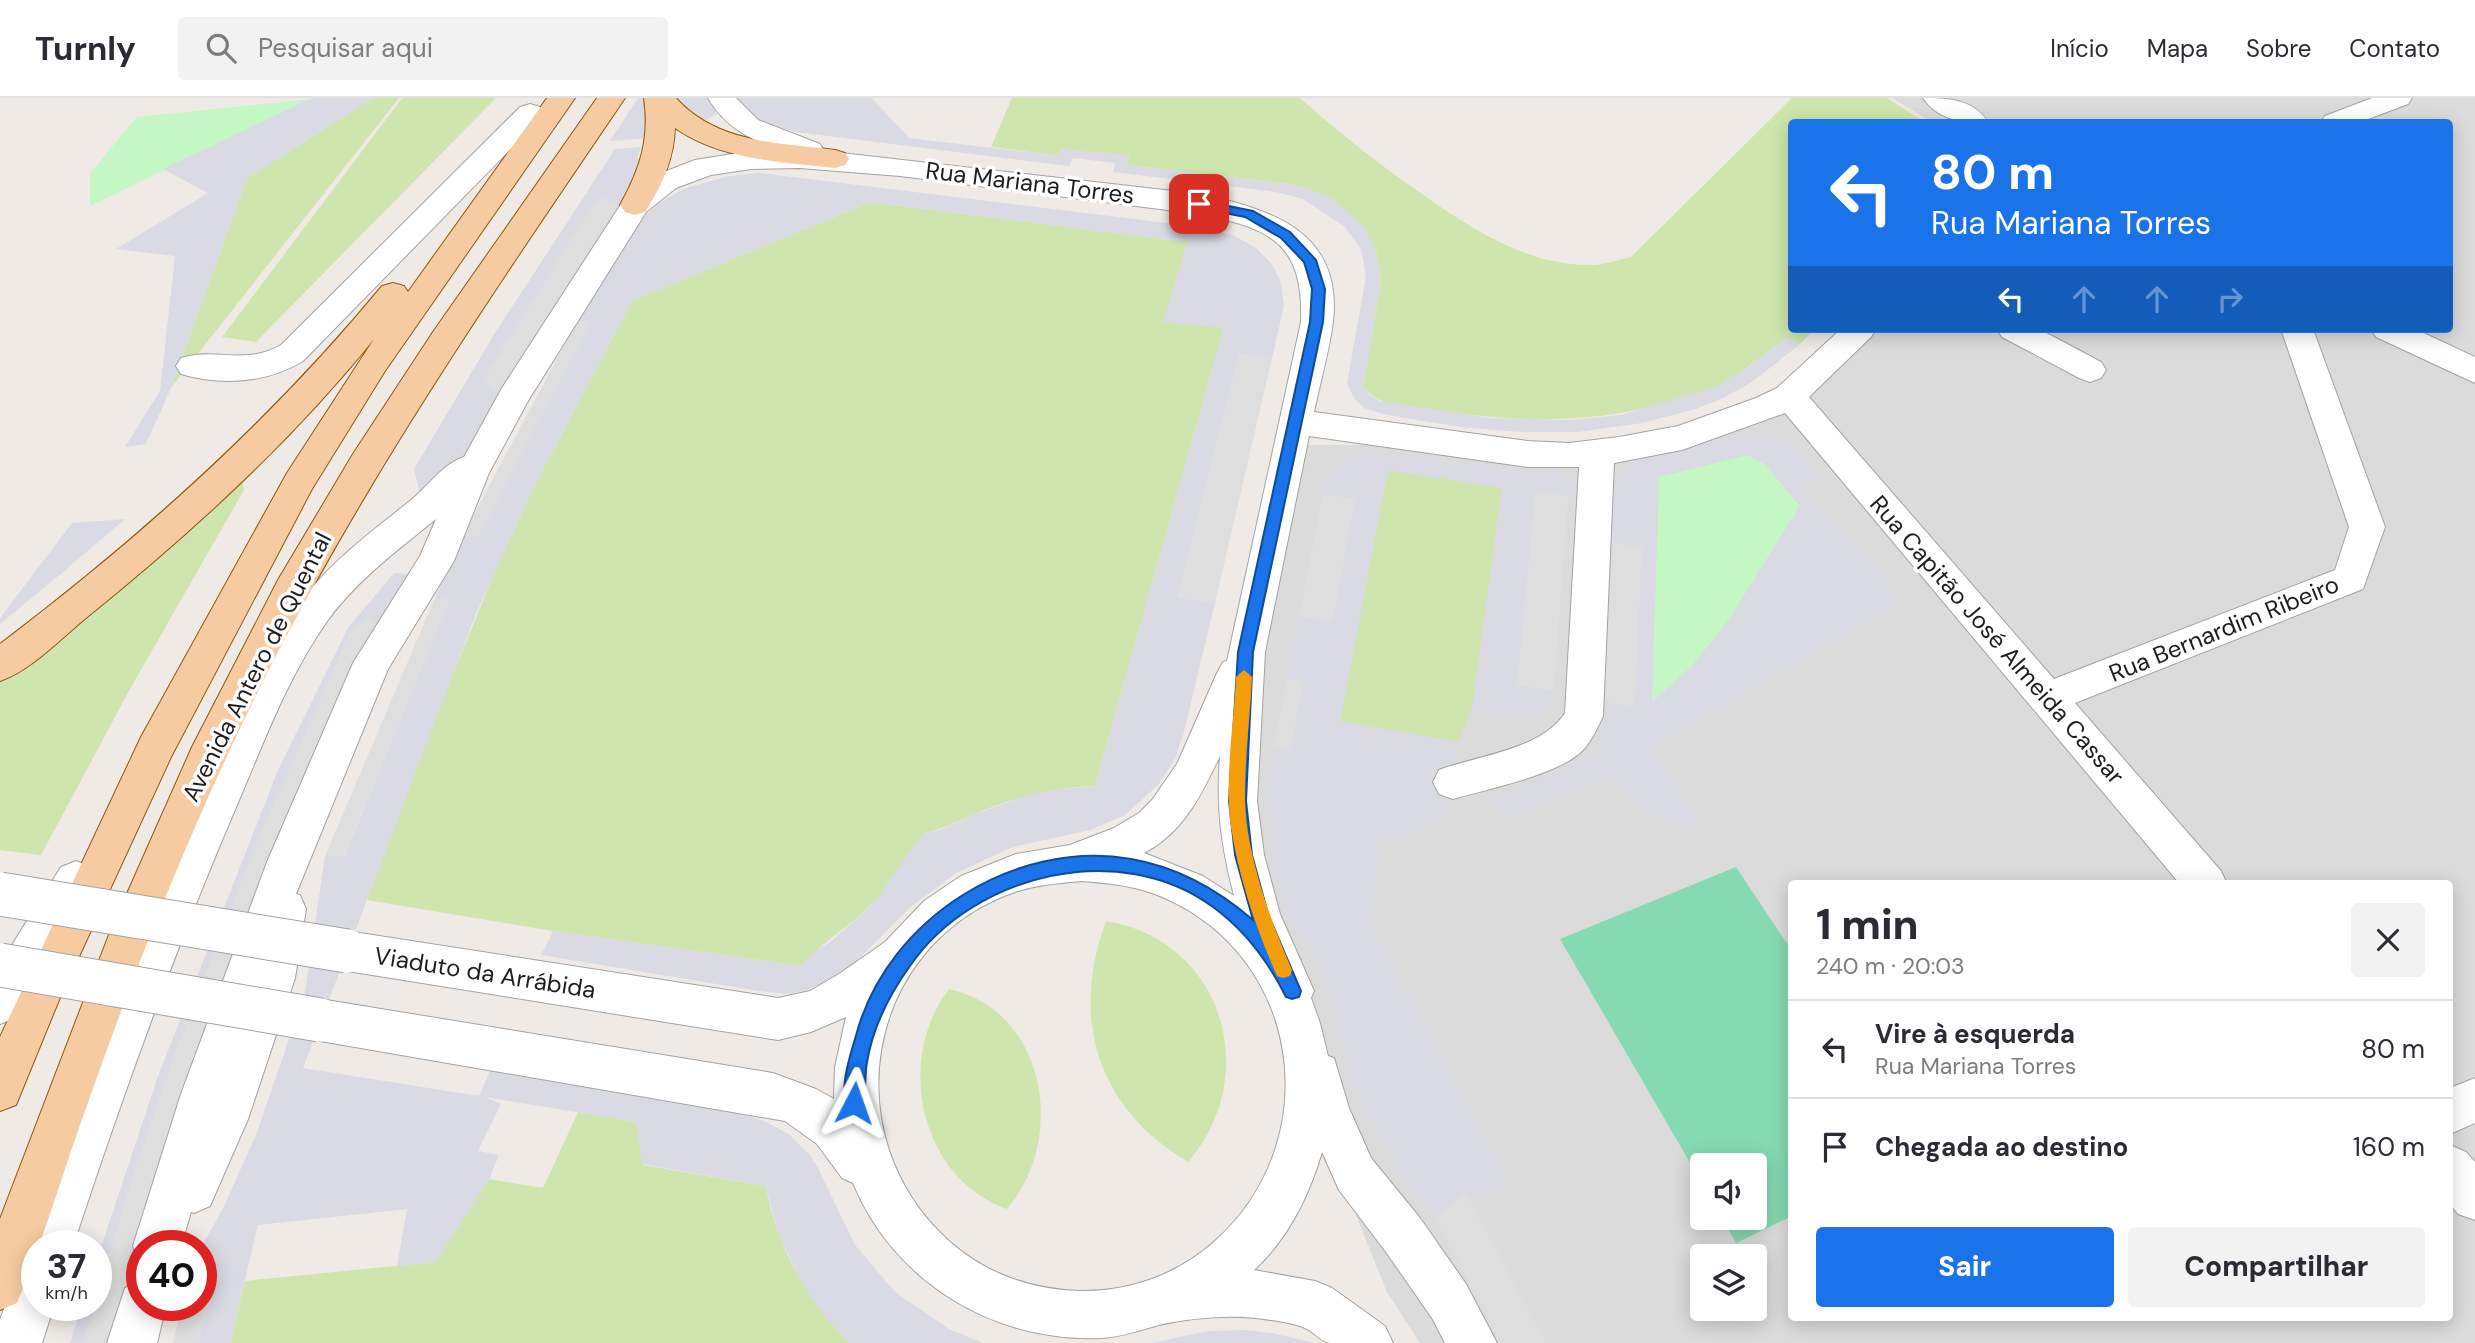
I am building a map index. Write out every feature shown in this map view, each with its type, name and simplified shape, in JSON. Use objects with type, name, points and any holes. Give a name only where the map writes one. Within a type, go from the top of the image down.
[{"type":"main road","name":"Avenida Antero de Quental","points":[[0,1089],[41,992],[155,750],[266,542],[335,421],[561,98]]},
{"type":"main road","name":"Avenida Antero de Quental","points":[[0,1286],[119,959],[212,750],[284,605],[361,468],[465,307],[611,98]]},
{"type":"main road","points":[[659,98],[680,120],[709,135],[759,148],[835,159]]},
{"type":"main road","points":[[635,205],[653,173],[661,151],[659,98]]},
{"type":"main road","points":[[0,665],[194,504],[293,411],[375,317],[537,105]]},
{"type":"street","points":[[722,98],[727,109],[746,125],[835,159]]},
{"type":"street","points":[[1937,98],[1969,119]]},
{"type":"street","points":[[2343,119],[2398,98]]},
{"type":"street","points":[[192,366],[243,370],[261,368],[278,363],[292,353],[537,105]]},
{"type":"street","points":[[162,1230],[203,1094],[287,862],[372,663],[436,561],[472,473],[554,330],[646,192],[660,184],[712,166],[752,160],[835,159]]},
{"type":"street","name":"Rua Mariana Torres","points":[[835,159],[1199,204],[1248,214],[1269,224],[1299,246],[1310,260],[1318,289],[1317,322],[1245,652],[1237,801],[1239,827],[1259,914],[1298,1008]]},
{"type":"street","points":[[1296,422],[1507,453],[1558,456],[1597,454],[1700,433],[1740,419],[1789,396],[1856,333]]},
{"type":"street","points":[[2021,333],[2090,370]]},
{"type":"street","name":"Rua Bernardim Ribeiro","points":[[2047,698],[2350,579],[2367,527],[2298,333]]},
{"type":"street","points":[[2395,333],[2475,371]]},
{"type":"street","name":"Rua Capitão José Almeida Cassar","points":[[1789,396],[2203,880]]},
{"type":"street","points":[[55,1230],[185,877],[279,671],[297,638],[330,590],[375,546],[446,491],[487,446]]},
{"type":"street","points":[[1452,782],[1552,752],[1571,737],[1584,716],[1597,454]]},
{"type":"street","name":"Rua Mariana Torres","points":[[1040,870],[1111,849],[1155,824],[1184,788],[1245,652]]},
{"type":"street","points":[[0,1003],[155,750]]},
{"type":"street","points":[[172,1230],[219,1137],[270,991],[284,933],[287,862]]},
{"type":"street","points":[[878,1202],[863,1164],[856,1133],[854,1103],[857,1063],[869,1021],[884,989],[916,943],[942,920],[988,890],[1040,870],[1078,864],[1129,866],[1164,874],[1219,901],[1253,930],[1276,959],[1298,1008],[1327,1111],[1355,1174],[1434,1279],[1472,1343]]},
{"type":"street","name":"Viaduto da Arrábida","points":[[0,894],[778,1019],[808,1013],[841,999],[942,920]]},
{"type":"street","points":[[0,965],[726,1086],[789,1099],[822,1116],[839,1133],[855,1156],[878,1202],[904,1239],[923,1259],[946,1277],[990,1300],[1054,1314],[1099,1312],[1205,1294],[1245,1293],[1315,1305],[1368,1343]]},
{"type":"street","points":[[1122,1308],[1163,1294],[1219,1261],[1253,1227],[1276,1196],[1291,1166],[1305,1122],[1310,1063],[1298,1008]]},
{"type":"street","points":[[2453,1110],[2475,1100]]},
{"type":"street","points":[[2453,1171],[2475,1197]]},
{"type":"street","points":[[17,1343],[24,1321]]},
{"type":"street","points":[[132,1343],[138,1321]]},
{"type":"shaded area","points":[[312,98],[373,98],[247,178],[171,388],[146,444],[125,447],[160,391],[175,256],[116,249],[208,193],[163,169]]},
{"type":"shaded area","points":[[638,98],[646,98],[650,138],[610,141]]},
{"type":"shaded area","points":[[677,98],[711,98],[717,114],[701,123],[691,117]]},
{"type":"shaded area","points":[[734,98],[872,98],[909,138],[1059,156],[1061,149],[1129,155],[1127,165],[1288,184],[1333,199],[1365,228],[1376,251],[1381,280],[1363,386],[1380,401],[1490,418],[1569,420],[1621,415],[1716,387],[1788,337],[1799,345],[1752,382],[1723,398],[1696,409],[1642,423],[1578,432],[1521,432],[1460,427],[1387,415],[1364,408],[1354,398],[1347,384],[1366,276],[1361,249],[1345,227],[1303,199],[1276,192],[1113,172],[1115,163],[1073,158],[1069,166],[796,132],[758,122]]},
{"type":"shaded area","points":[[1892,98],[2475,98],[2475,1343],[1420,1343],[1387,1292],[1276,1017],[1213,725],[1307,445],[1468,445],[1628,454],[1848,358],[1865,333],[2453,333],[2453,119],[1927,119]]},
{"type":"shaded area","points":[[641,147],[637,159],[645,159],[620,207],[599,197],[485,378],[503,400],[470,452],[421,498],[414,469],[495,333],[615,149]]},
{"type":"shaded area","points":[[760,173],[1192,226],[1233,235],[1256,248],[1272,264],[1281,283],[1284,306],[1272,358],[1240,354],[1178,597],[1215,603],[1176,757],[1159,784],[1125,815],[1090,830],[1013,847],[956,873],[908,909],[855,963],[830,980],[804,991],[786,994],[759,991],[541,955],[553,931],[801,966],[812,953],[830,942],[871,906],[924,833],[940,830],[1023,797],[1050,790],[1095,786],[1224,328],[1163,322],[1187,242],[870,202],[632,301],[536,483],[476,614],[303,1068],[479,1096],[490,1071],[740,1114],[764,1121],[790,1135],[810,1155],[855,1245],[895,1292],[949,1329],[983,1343],[850,1343],[824,1316],[803,1285],[778,1233],[766,1186],[642,1164],[636,1122],[485,1097],[501,1104],[478,1151],[499,1155],[489,1180],[435,1262],[397,1266],[407,1209],[258,1225],[230,1343],[198,1343],[204,1321],[217,1321],[217,1230],[211,1230],[256,1135],[305,993],[325,856],[344,856],[450,599],[435,598],[462,537],[478,537],[590,322],[577,321],[640,221],[656,205],[683,189],[729,176]]},
{"type":"shaded area","points":[[599,197],[620,207],[503,400],[485,378]]},
{"type":"shaded area","points":[[577,321],[590,322],[478,538],[462,537]]},
{"type":"shaded area","points":[[1240,354],[1272,358],[1215,603],[1178,597]]},
{"type":"shaded area","points":[[1732,437],[1773,437],[1791,444],[1822,476],[1799,489],[1904,600],[1652,747],[1699,826],[1671,826],[1633,799],[1615,775],[1505,817],[1493,799],[1601,755],[1599,701],[1635,707],[1642,547],[1609,542],[1613,484],[1636,462]],"holes":[[[1748,455],[1765,464],[1800,506],[1730,618],[1693,665],[1652,703],[1659,477]]]},
{"type":"shaded area","points":[[1365,455],[1522,469],[1556,469],[1575,486],[1573,496],[1535,492],[1517,685],[1554,691],[1546,707],[1524,717],[1510,717],[1472,709],[1502,488],[1388,470],[1340,721],[1458,742],[1448,817],[1379,846],[1371,925],[1508,1182],[1480,1195],[1466,1194],[1435,1218],[1401,1172],[1359,1096],[1349,1073],[1333,1000],[1315,959],[1288,915],[1268,852],[1266,786],[1274,747],[1291,749],[1303,682],[1287,679],[1299,617],[1333,621],[1355,499],[1323,494],[1324,484],[1327,476],[1338,465]]},
{"type":"shaded area","points":[[1535,491],[1568,496],[1554,691],[1517,685]]},
{"type":"shaded area","points":[[1323,494],[1355,498],[1333,622],[1299,617]]},
{"type":"shaded area","points":[[125,519],[0,624],[0,618],[72,523]]},
{"type":"shaded area","points":[[1609,542],[1642,547],[1635,707],[1599,701]]},
{"type":"shaded area","points":[[394,573],[412,574],[384,632],[369,619],[352,629],[252,853],[174,1058],[112,1247],[112,1230],[107,1230],[157,1079],[278,770],[348,628]]},
{"type":"shaded area","points":[[435,598],[451,598],[343,857],[325,856]]},
{"type":"shaded area","points":[[369,619],[384,632],[148,1230],[126,1230],[126,1321],[131,1321],[125,1343],[83,1343],[90,1321],[112,1321],[112,1247],[174,1058],[251,853],[352,629]]},
{"type":"shaded area","points":[[1287,679],[1304,681],[1291,749],[1274,747]]},
{"type":"shaded area","points":[[1466,1194],[1546,1343],[1501,1343],[1435,1218]]},
{"type":"shaded area","points":[[77,1321],[90,1321],[83,1343],[70,1343]]},
{"type":"shaded area","points":[[178,1321],[204,1321],[198,1343],[173,1343]]},
{"type":"shaded area","points":[[1244,1330],[1272,1333],[1314,1343],[1152,1343],[1208,1331]]},
{"type":"green space","points":[[373,98],[399,98],[171,388],[247,178]]},
{"type":"green space","points":[[402,98],[496,98],[256,342],[222,337]]},
{"type":"green space","points":[[1012,98],[1300,98],[1382,166],[1475,229],[1544,259],[1595,265],[1631,257],[1792,98],[1887,98],[1920,119],[1788,119],[1788,333],[1810,333],[1799,345],[1788,337],[1745,369],[1718,386],[1698,394],[1607,415],[1552,419],[1470,415],[1409,408],[1388,403],[1370,393],[1363,386],[1381,280],[1376,251],[1312,190],[1288,184],[1127,165],[1129,156],[1061,149],[1059,156],[991,147]]},
{"type":"green space","points":[[312,99],[90,206],[90,173],[137,117]]},
{"type":"green space","points":[[870,202],[1187,242],[1224,328],[1095,786],[1049,791],[1019,798],[944,828],[924,833],[876,900],[801,966],[553,931],[367,900],[434,720],[494,574],[536,483],[632,301]]},
{"type":"green space","points":[[1748,455],[1765,464],[1800,506],[1730,618],[1693,665],[1651,703],[1659,477]]},
{"type":"green space","points":[[1388,470],[1502,488],[1472,709],[1458,742],[1339,722]]},
{"type":"green space","points":[[241,478],[244,490],[130,689],[41,855],[0,850],[0,680]]},
{"type":"green space","points":[[1736,867],[1788,945],[1788,1218],[1767,1228],[1767,1153],[1690,1153],[1690,1163],[1560,939]]},
{"type":"green space","points":[[1106,921],[1146,933],[1179,954],[1203,983],[1219,1016],[1226,1053],[1223,1090],[1211,1127],[1188,1162],[1157,1140],[1132,1115],[1113,1088],[1099,1058],[1092,1026],[1091,992],[1095,957]]},
{"type":"green space","points":[[949,989],[982,1002],[1008,1023],[1026,1050],[1037,1081],[1041,1114],[1037,1148],[1026,1180],[1007,1209],[977,1194],[953,1171],[936,1144],[925,1114],[920,1081],[923,1049],[932,1017]]},
{"type":"green space","points":[[578,1112],[636,1122],[643,1165],[766,1186],[778,1230],[796,1271],[820,1308],[850,1343],[230,1343],[245,1281],[435,1262],[489,1179],[543,1188]]},
{"type":"green space","points":[[1729,1230],[1763,1230],[1736,1243]]},
{"type":"slow traffic","points":[[1244,677],[1237,801],[1239,827],[1259,914],[1283,970]]},
{"type":"route","points":[[854,1103],[857,1063],[869,1021],[884,989],[916,943],[973,897],[1004,882],[1040,870],[1078,864],[1129,866],[1164,874],[1200,890],[1219,901],[1253,930],[1276,959],[1292,991],[1259,914],[1244,855],[1237,801],[1245,652],[1317,322],[1318,289],[1310,260],[1286,235],[1248,214],[1199,204]]}]
